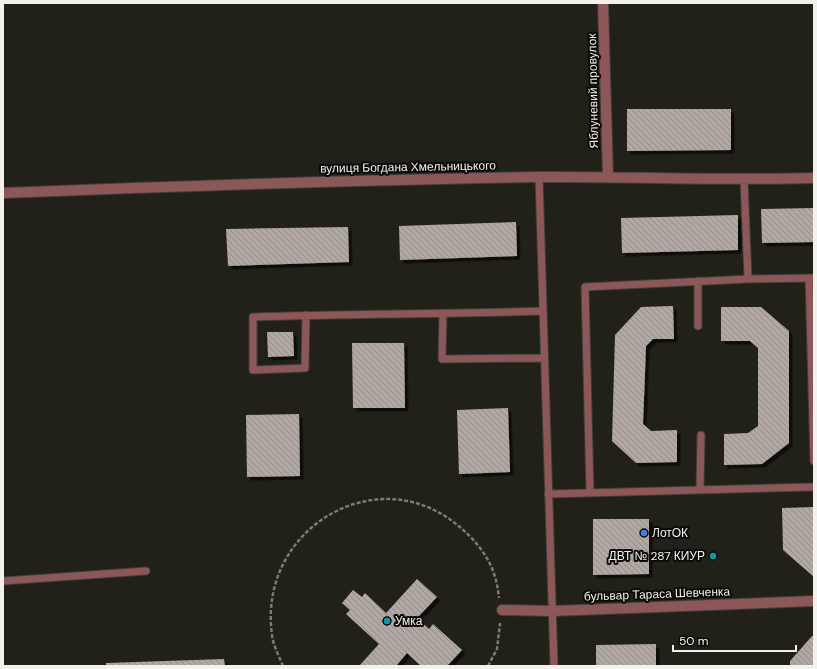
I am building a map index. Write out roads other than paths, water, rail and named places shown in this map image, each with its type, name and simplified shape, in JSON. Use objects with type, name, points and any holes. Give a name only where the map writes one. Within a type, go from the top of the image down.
[{"type":"street","name":"Яблуневий провулок","points":[[603,3],[608,178]]},
{"type":"street","name":"вулиця Богдана Хмельницького","points":[[3,193],[215,185],[539,177],[744,180],[814,178]]},
{"type":"street","name":"бульвар Тараса Шевченка","points":[[502,610],[552,610],[814,601]]},
{"type":"lane","points":[[539,177],[554,666]]},
{"type":"lane","points":[[744,180],[748,278]]},
{"type":"lane","points":[[590,493],[585,288],[748,278],[811,278],[814,461]]},
{"type":"lane","points":[[698,281],[698,326]]},
{"type":"lane","points":[[306,315],[305,368],[253,370],[253,317],[306,315],[366,314],[443,315],[543,311]]},
{"type":"lane","points":[[443,315],[442,358],[544,358]]},
{"type":"lane","points":[[700,490],[701,435]]},
{"type":"lane","points":[[548,494],[814,486]]},
{"type":"lane","points":[[3,581],[146,571]]},
{"type":"place","name":"ЛотОК","points":[[644,533]]},
{"type":"place","name":"ДВТ № 287 КИУР","points":[[713,556]]},
{"type":"place","name":"Умка","points":[[387,621]]}]
